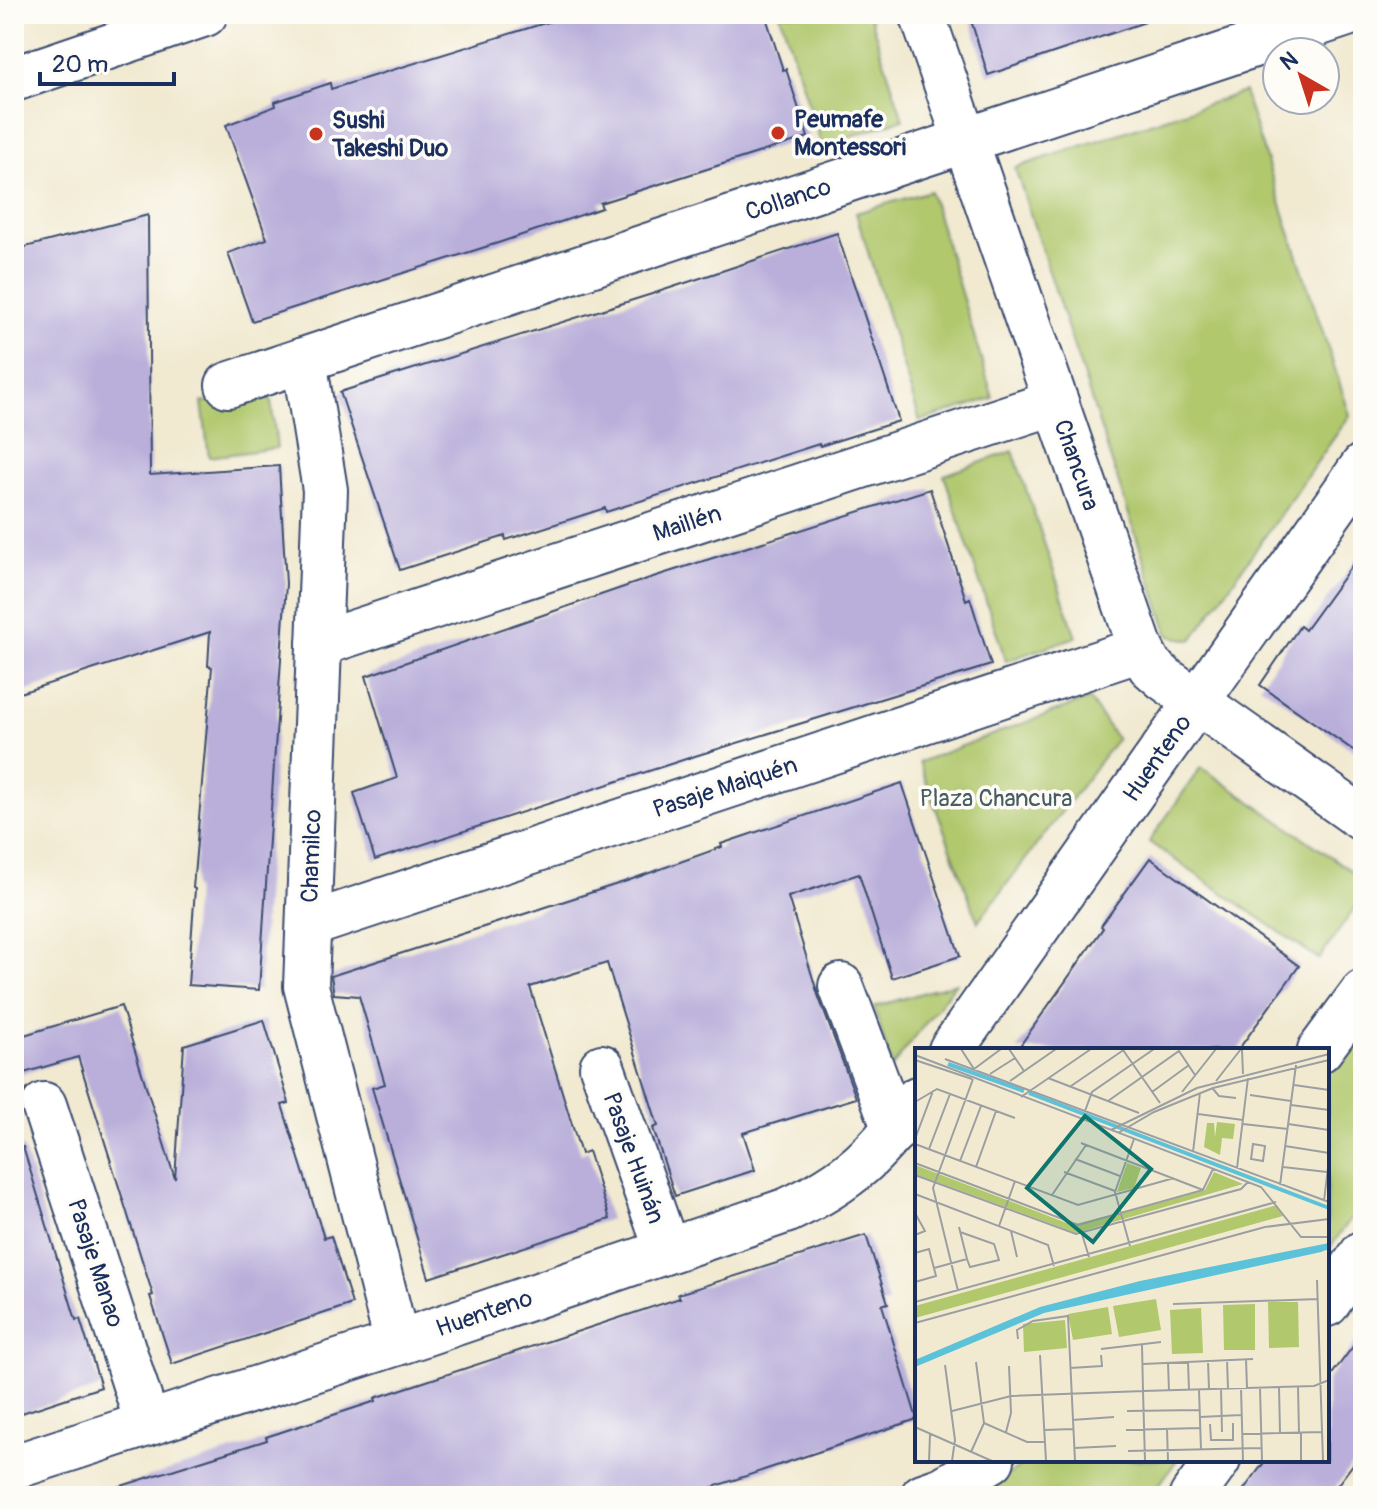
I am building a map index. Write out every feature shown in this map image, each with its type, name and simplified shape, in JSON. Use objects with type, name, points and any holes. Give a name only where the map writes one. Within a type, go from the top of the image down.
[{"type":"street","points":[[14,79],[205,14]]},
{"type":"street","name":"Chancura","points":[[922,14],[1141,649],[1150,666],[1196,703],[1363,819]]},
{"type":"street","name":"Collanco","points":[[228,385],[1347,14]]},
{"type":"street","name":"Chamilco","points":[[304,360],[325,490],[306,986],[397,1343]]},
{"type":"street","name":"Maillén","points":[[319,644],[1056,402]]},
{"type":"street","name":"Huenteno","points":[[952,1048],[1363,466]]},
{"type":"street","name":"Pasaje Maiquén","points":[[309,925],[1141,649]]},
{"type":"street","points":[[841,986],[906,1114]]},
{"type":"street","points":[[1321,1048],[1363,992]]},
{"type":"street","name":"Pasaje Huinán","points":[[602,1067],[667,1250]]},
{"type":"street","name":"Pasaje Manao","points":[[44,1105],[147,1422]]},
{"type":"street","name":"Huenteno","points":[[14,1467],[397,1343],[788,1210],[819,1196],[868,1160],[906,1114]]},
{"type":"street","points":[[1329,1301],[1363,1253]]},
{"type":"street","points":[[923,1496],[943,1489],[989,1462]]},
{"type":"street","points":[[1192,1496],[1217,1462]]},
{"type":"green space","points":[[780,14],[869,14],[903,119],[822,146]]},
{"type":"green space","points":[[1244,92],[1350,415],[1192,640],[1169,636],[1015,168]]},
{"type":"green space","points":[[930,191],[993,398],[920,421],[856,213]]},
{"type":"green space","points":[[270,393],[277,448],[209,457],[202,402]]},
{"type":"green space","points":[[1013,451],[1076,637],[1006,661],[944,475]]},
{"type":"green space","name":"Plaza Chancura","points":[[1089,699],[1117,739],[978,922],[919,762]]},
{"type":"green space","points":[[1201,767],[1363,879],[1363,896],[1319,959],[1149,842]]},
{"type":"green space","points":[[956,983],[892,1067],[874,1007]]},
{"type":"green space","points":[[1363,1010],[1363,1202],[1329,1249],[1329,1059]]},
{"type":"green space","points":[[1029,1462],[1176,1462],[1151,1496],[972,1496]]},
{"type":"building","points":[[574,14],[765,14],[808,137],[600,203],[602,208],[501,242],[252,321],[228,253],[267,239],[226,125],[276,106],[275,102],[330,83],[331,89]]},
{"type":"building","points":[[969,14],[1144,14],[1145,22],[988,75]]},
{"type":"building","points":[[148,215],[150,475],[279,466],[286,584],[259,990],[188,985],[212,667],[208,666],[210,632],[14,695],[14,250]]},
{"type":"building","points":[[837,233],[899,421],[606,512],[605,508],[506,540],[505,536],[400,570],[340,392]]},
{"type":"building","points":[[930,489],[991,665],[695,756],[375,860],[354,793],[397,778],[366,676],[650,578]]},
{"type":"building","points":[[1363,550],[1363,757],[1260,685],[1300,626],[1305,630]]},
{"type":"building","points":[[902,783],[960,956],[892,978],[859,874],[788,897],[818,995],[856,1098],[743,1133],[755,1170],[675,1196],[653,1128],[658,1126],[607,963],[530,987],[581,1154],[588,1151],[610,1219],[429,1278],[372,1088],[385,1084],[359,996],[334,994],[331,976],[627,881],[722,847],[721,844]]},
{"type":"building","points":[[1150,858],[1299,966],[1239,1048],[1018,1048],[1103,928],[1101,926]]},
{"type":"building","points":[[121,1006],[175,1179],[184,1045],[264,1020],[289,1103],[282,1105],[324,1238],[331,1236],[352,1304],[172,1364],[78,1057],[14,1076],[14,1038]]},
{"type":"building","points":[[23,1147],[76,1320],[80,1319],[101,1387],[22,1413],[14,1388],[14,1149]]},
{"type":"building","points":[[866,1235],[888,1303],[882,1305],[915,1420],[686,1496],[116,1496],[115,1488],[267,1440],[266,1437],[376,1401],[375,1398],[680,1298],[678,1294]]},
{"type":"building","points":[[1363,1333],[1363,1451],[1329,1496],[1239,1496],[1264,1462],[1329,1462],[1329,1378]]},
{"type":"place","name":"Peumafe Montessori","points":[[778,133]]},
{"type":"place","name":"Sushi Takeshi Duo","points":[[316,134]]}]
